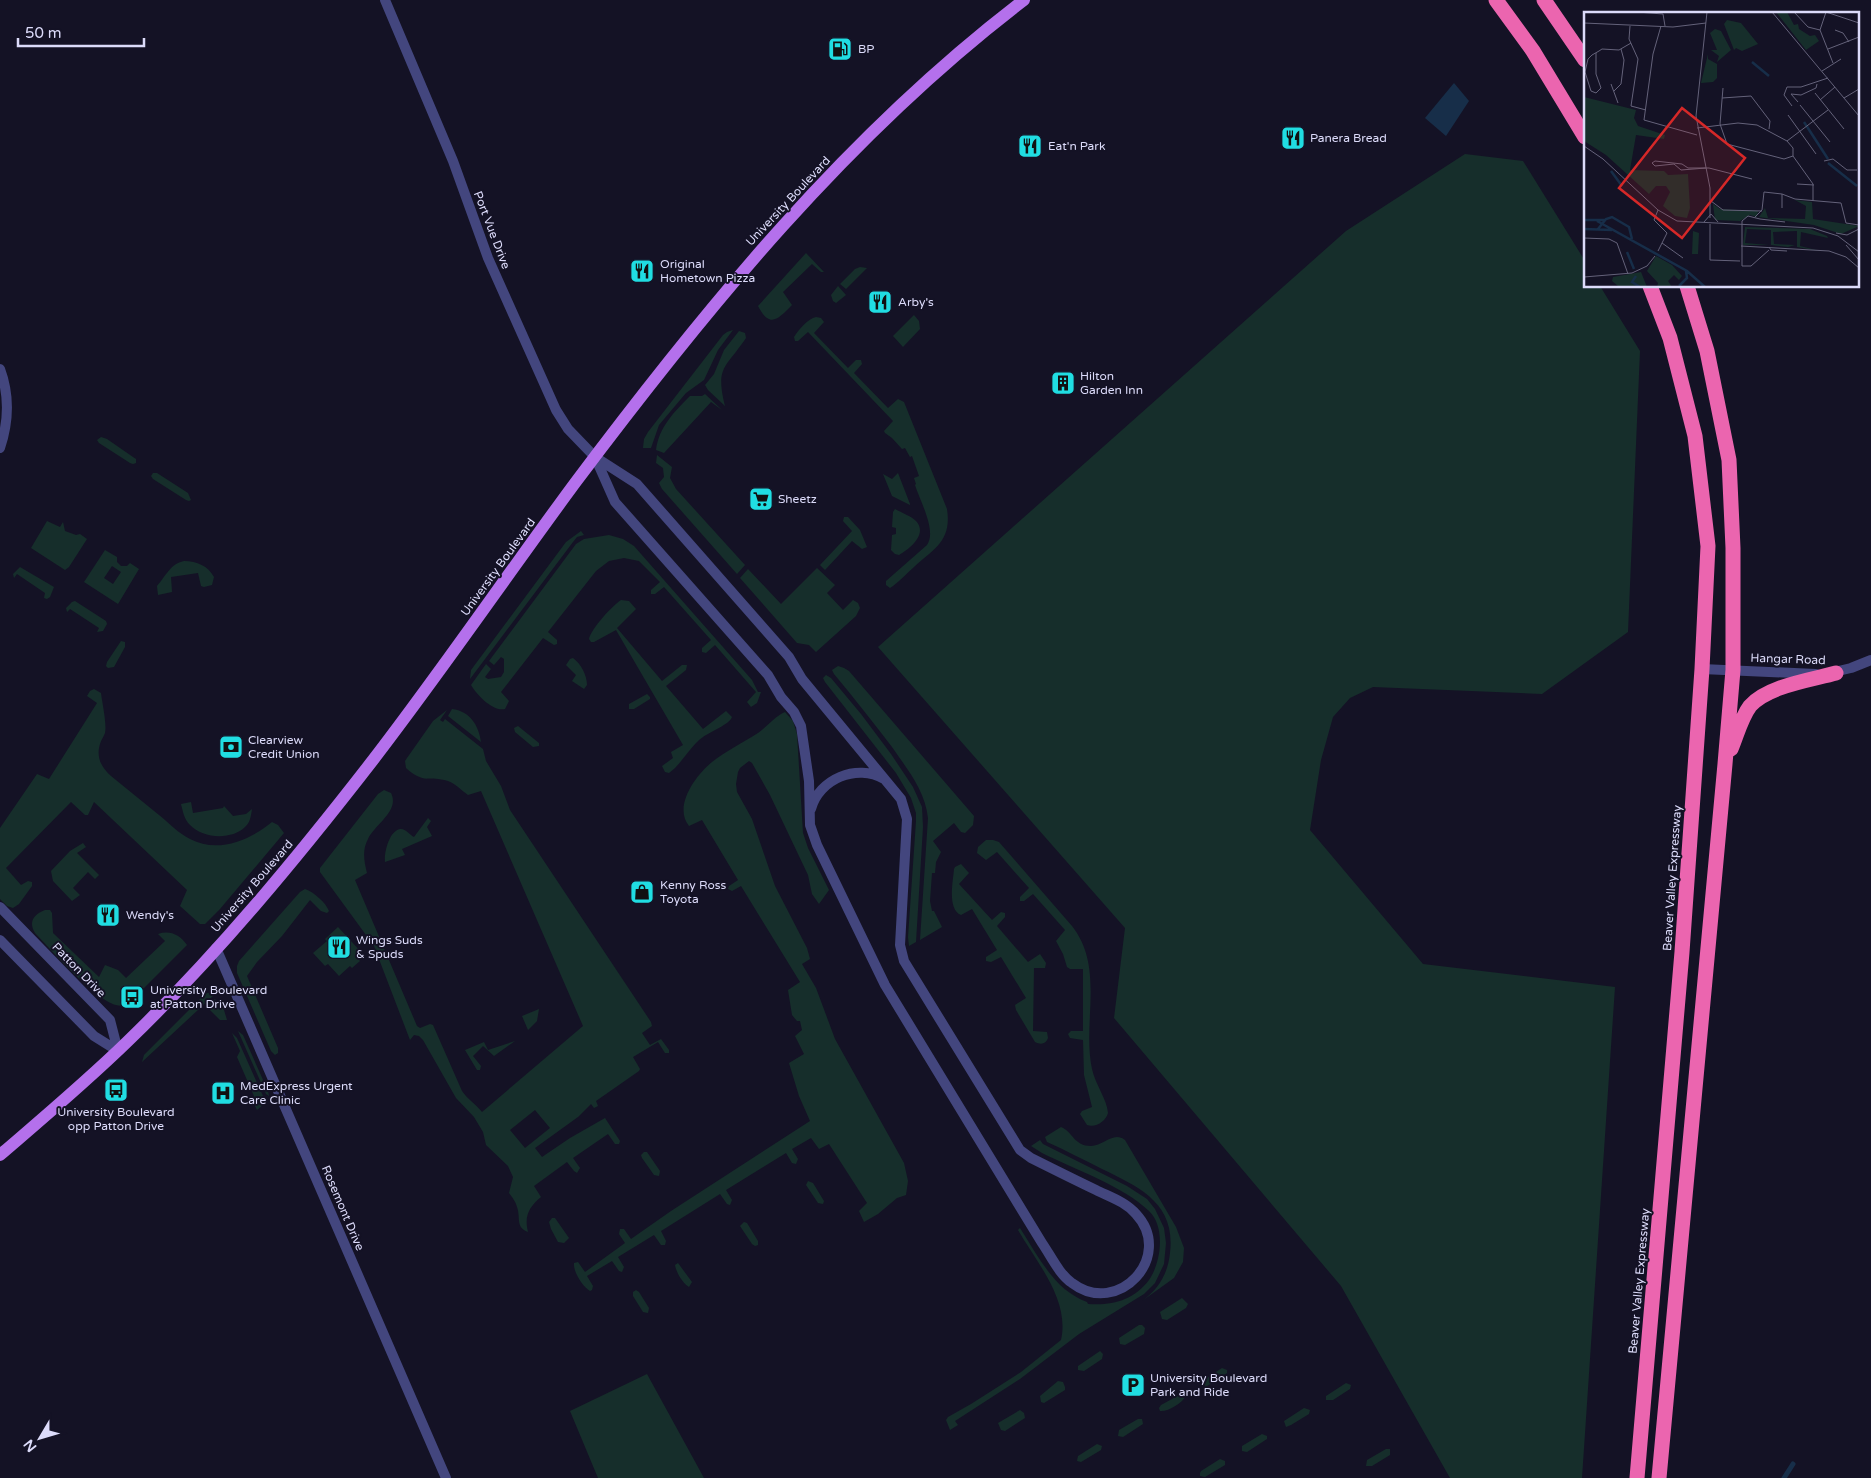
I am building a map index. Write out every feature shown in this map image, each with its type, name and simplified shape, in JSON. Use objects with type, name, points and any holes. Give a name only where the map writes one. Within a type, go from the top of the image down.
[{"type":"highway","points":[[1496,0],[1533,51],[1584,135]]},
{"type":"highway","points":[[1544,0],[1584,59]]},
{"type":"highway","name":"Beaver Valley Expressway","points":[[1637,1478],[1682,952],[1702,669],[1708,546],[1695,436],[1670,338],[1651,288]]},
{"type":"highway","points":[[1659,1478],[1733,670],[1733,548],[1729,460],[1707,351],[1688,288]]},
{"type":"highway","points":[[1725,764],[1744,715],[1757,700],[1774,690],[1836,673]]},
{"type":"main road","name":"University Boulevard","points":[[0,1155],[118,1051],[216,948],[294,860],[373,760],[595,457],[744,270],[863,141],[938,72],[1019,2]]},
{"type":"street","name":"Port Vue Drive","points":[[385,0],[453,161],[488,258],[550,397],[568,429],[595,457]]},
{"type":"street","points":[[0,369],[7,392],[8,406],[7,421],[0,448]]},
{"type":"street","points":[[595,457],[637,484],[788,657],[802,679],[901,799],[907,819],[900,945],[904,961],[1020,1150],[1031,1158],[1124,1204],[1141,1220],[1148,1236],[1148,1256],[1136,1278],[1123,1288],[1106,1293],[1088,1291],[1073,1284],[1061,1271],[885,985],[812,835],[806,758],[798,719],[781,697],[768,675],[615,502],[595,457]]},
{"type":"street","name":"Hangar Road","points":[[1702,669],[1812,674],[1836,673],[1871,660]]},
{"type":"street","points":[[810,816],[813,803],[819,792],[835,779],[847,774],[864,773],[875,774],[889,783]]},
{"type":"street","name":"Patton Drive","points":[[0,907],[110,1020],[118,1051]]},
{"type":"street","points":[[0,940],[94,1036],[118,1051]]},
{"type":"street","name":"Rosemont Drive","points":[[216,948],[446,1478]]},
{"type":"green space","points":[[1465,154],[1523,161],[1584,259],[1584,288],[1601,288],[1640,351],[1628,632],[1542,694],[1373,687],[1350,698],[1333,717],[1321,760],[1310,830],[1423,964],[1615,987],[1582,1478],[1450,1478],[1341,1286],[1114,1018],[1125,928],[878,647],[1346,231]]},
{"type":"green space","points":[[806,253],[824,272],[821,272],[812,264],[783,292],[792,305],[778,318],[766,318],[758,306]]},
{"type":"green space","points":[[860,267],[867,268],[846,289],[840,284],[855,269]]},
{"type":"green space","points":[[838,286],[846,295],[836,303],[831,295]]},
{"type":"green space","points":[[914,315],[919,321],[920,329],[903,347],[893,336]]},
{"type":"green space","points":[[816,317],[821,318],[824,322],[814,333],[848,368],[856,360],[861,360],[862,364],[854,373],[888,408],[898,399],[904,402],[947,509],[947,529],[940,543],[890,588],[886,585],[886,581],[927,545],[930,539],[929,524],[915,485],[914,478],[919,476],[912,456],[910,457],[905,448],[902,449],[884,431],[893,421],[808,332],[798,341],[795,341],[794,337],[801,328]]},
{"type":"green space","points":[[733,330],[718,350],[704,380],[686,393],[659,425],[651,448],[643,448],[644,439],[648,432],[723,335]]},
{"type":"green space","points":[[739,331],[745,333],[746,338],[724,368],[722,375],[721,383],[725,406],[705,385],[714,374],[724,350]]},
{"type":"green space","points":[[705,394],[722,410],[711,402],[664,453],[656,450],[660,434],[673,414],[690,396],[702,396]]},
{"type":"green space","points":[[101,437],[136,459],[136,463],[130,463],[99,443],[97,440]]},
{"type":"green space","points":[[657,455],[672,467],[670,478],[676,489],[745,565],[737,574],[662,489],[659,483],[664,477],[663,468],[656,463]]},
{"type":"green space","points":[[153,473],[157,473],[188,493],[191,500],[186,500],[153,479],[151,476]]},
{"type":"green space","points":[[898,473],[910,505],[892,496],[883,474],[892,479]]},
{"type":"green space","points":[[895,509],[916,521],[920,531],[916,541],[899,555],[891,550],[892,535],[896,534],[896,528],[892,527]]},
{"type":"green space","points":[[844,517],[848,517],[860,530],[867,547],[862,549],[852,541],[825,570],[820,565],[852,531],[843,521]]},
{"type":"green space","points":[[47,521],[60,527],[63,522],[65,531],[76,535],[80,534],[87,539],[69,567],[65,570],[31,548]]},
{"type":"green space","points":[[581,531],[584,535],[577,537],[573,542],[470,679],[471,670],[566,542]]},
{"type":"green space","points":[[609,535],[623,539],[634,546],[752,680],[758,692],[761,692],[757,703],[751,707],[747,702],[756,692],[715,645],[706,653],[702,652],[702,648],[711,640],[664,587],[655,594],[651,594],[651,590],[660,582],[639,561],[624,558],[609,561],[596,571],[548,632],[557,640],[557,644],[554,645],[543,638],[501,692],[509,701],[505,709],[495,708],[477,693],[471,685],[486,664],[491,669],[485,677],[488,679],[501,677],[504,672],[504,659],[501,657],[494,665],[489,661],[576,544],[584,539]]},
{"type":"green space","points":[[105,550],[117,557],[117,562],[121,566],[127,566],[130,563],[139,569],[118,604],[84,582]],"holes":[[[112,566],[121,572],[113,584],[104,578]]]},
{"type":"green space","points":[[184,561],[198,563],[209,570],[214,577],[212,585],[201,586],[198,573],[171,577],[172,592],[158,595],[157,586],[175,565]]},
{"type":"green space","points":[[20,567],[54,587],[50,597],[44,598],[45,593],[17,574],[14,578],[13,574]]},
{"type":"green space","points":[[817,568],[835,585],[827,593],[843,610],[853,600],[858,603],[860,608],[856,616],[816,652],[809,645],[797,643],[740,578],[748,569],[781,604]]},
{"type":"green space","points":[[621,600],[629,601],[636,609],[617,628],[662,681],[682,665],[687,665],[686,670],[666,686],[703,729],[726,711],[732,717],[724,725],[698,741],[669,773],[665,772],[662,766],[673,758],[671,752],[683,745],[616,630],[594,642],[591,642],[589,639],[602,618]]},
{"type":"green space","points":[[75,601],[106,621],[107,624],[103,631],[97,632],[99,628],[70,609],[67,612],[66,608]]},
{"type":"green space","points":[[121,641],[125,642],[125,647],[114,667],[108,668],[106,666],[107,662]]},
{"type":"green space","points":[[573,658],[579,663],[585,674],[587,685],[584,689],[572,681],[576,675],[566,665]]},
{"type":"green space","points":[[838,666],[849,671],[974,816],[973,825],[965,833],[961,832],[954,823],[933,841],[941,852],[936,862],[935,873],[932,873],[930,901],[932,911],[934,911],[942,927],[920,940],[928,818],[926,808],[915,780],[904,763],[834,674],[832,670]]},
{"type":"green space","points":[[826,675],[831,678],[861,714],[891,754],[913,787],[922,807],[923,827],[916,942],[909,946],[916,813],[911,798],[896,773],[825,682],[823,678]]},
{"type":"green space","points":[[94,689],[101,693],[105,719],[105,733],[99,749],[99,757],[104,769],[178,831],[190,839],[212,845],[233,843],[244,839],[272,822],[278,825],[284,833],[205,924],[200,924],[180,906],[187,890],[94,802],[88,815],[85,815],[71,802],[6,868],[21,885],[28,881],[32,882],[32,886],[19,904],[13,908],[7,906],[0,899],[0,828],[37,774],[49,779],[97,703],[87,696]]},
{"type":"green space","points":[[647,694],[650,699],[634,709],[629,709],[629,704]]},
{"type":"green space","points":[[452,709],[469,716],[476,725],[481,742],[448,716]]},
{"type":"green space","points":[[447,710],[440,720],[443,722],[445,719],[483,749],[486,761],[501,786],[510,810],[651,1022],[652,1026],[642,1033],[650,1045],[661,1039],[669,1050],[669,1053],[665,1053],[658,1042],[633,1057],[640,1069],[639,1071],[596,1101],[598,1106],[594,1108],[591,1104],[578,1117],[535,1148],[542,1157],[605,1118],[620,1141],[619,1144],[615,1144],[608,1134],[573,1158],[580,1168],[577,1173],[567,1162],[534,1186],[541,1197],[528,1212],[528,1232],[521,1228],[516,1205],[509,1193],[513,1177],[508,1166],[486,1145],[483,1132],[474,1117],[456,1098],[423,1040],[419,1036],[414,1035],[410,1040],[374,946],[320,872],[320,868],[378,794],[384,790],[391,793],[393,800],[390,812],[371,833],[366,843],[364,856],[367,873],[355,880],[417,1026],[420,1028],[430,1024],[433,1025],[462,1091],[482,1112],[583,1026],[481,791],[468,795],[448,781],[422,778],[406,768],[405,761],[433,721]],"holes":[[[535,1110],[550,1128],[525,1148],[510,1130]]]},
{"type":"green space","points":[[785,712],[793,721],[797,734],[803,833],[808,848],[829,890],[819,904],[812,894],[808,875],[770,795],[752,763],[749,761],[738,772],[737,792],[752,819],[775,886],[807,948],[810,959],[802,964],[816,988],[835,1039],[904,1163],[908,1181],[906,1195],[897,1198],[878,1214],[864,1222],[859,1211],[867,1203],[829,1144],[819,1149],[811,1138],[792,1149],[798,1159],[796,1164],[792,1163],[786,1153],[726,1190],[732,1200],[730,1205],[727,1204],[720,1194],[661,1231],[666,1241],[665,1245],[661,1245],[654,1235],[618,1257],[624,1267],[622,1272],[619,1271],[612,1261],[587,1276],[593,1286],[590,1291],[579,1279],[574,1263],[578,1262],[585,1272],[625,1243],[619,1234],[620,1229],[624,1229],[631,1239],[810,1121],[799,1096],[789,1063],[804,1054],[795,1036],[802,1030],[800,1021],[797,1021],[792,1015],[788,990],[800,982],[741,886],[732,891],[728,889],[729,886],[738,880],[702,820],[689,826],[685,818],[684,809],[688,791],[699,775],[712,762],[758,733]]},
{"type":"green space","points":[[518,726],[539,743],[539,746],[533,747],[515,732],[514,728]]},
{"type":"green space","points":[[191,802],[193,813],[223,808],[224,806],[233,816],[246,814],[252,809],[251,817],[247,825],[233,834],[218,836],[202,833],[190,825],[184,815],[181,804]]},
{"type":"green space","points":[[428,818],[431,821],[427,827],[432,836],[402,849],[405,855],[385,862],[386,848],[393,834],[402,829],[414,837]]},
{"type":"green space","points":[[986,840],[999,842],[1072,926],[1082,942],[1088,959],[1090,977],[1089,1033],[1092,1069],[1106,1102],[1108,1113],[1105,1119],[1097,1125],[1087,1125],[1080,1114],[1082,1111],[1092,1107],[1084,1075],[1083,1040],[1070,1038],[1068,1034],[1071,1031],[1083,1031],[1083,969],[1070,969],[1067,967],[1056,941],[1065,930],[1033,894],[1024,901],[1020,901],[1020,897],[1029,888],[997,852],[986,860],[977,853],[978,847]]},
{"type":"green space","points":[[83,843],[86,847],[77,853],[99,875],[95,879],[88,872],[73,888],[80,895],[72,901],[53,881],[51,871],[70,851]]},
{"type":"green space","points":[[961,864],[969,873],[959,884],[992,920],[1001,912],[1005,913],[1005,917],[997,926],[1028,962],[1040,954],[1046,963],[1045,968],[1034,968],[1033,1031],[1047,1032],[1048,1038],[1045,1043],[1035,1042],[1016,1010],[1015,1005],[1026,998],[1001,957],[991,962],[986,961],[986,957],[997,950],[972,909],[961,915],[954,907],[952,895],[954,869]]},
{"type":"green space","points":[[305,889],[319,898],[329,911],[327,913],[321,911],[310,900],[247,976],[278,1048],[278,1053],[275,1055],[271,1051],[237,973],[237,966],[239,961],[300,892]]},
{"type":"green space","points":[[45,910],[50,910],[52,913],[53,933],[99,977],[105,965],[118,970],[126,978],[165,941],[158,934],[174,934],[187,945],[131,1001],[118,1006],[107,1001],[86,985],[35,933],[32,925],[33,919]]},
{"type":"green space","name":"Wings Suds & Spuds","points":[[338,927],[363,954],[358,959],[360,961],[352,968],[350,966],[339,976],[328,964],[325,966],[313,953],[327,941],[325,939]]},
{"type":"green space","points":[[215,992],[213,996],[142,1062],[144,1055],[202,997],[207,993]]},
{"type":"green space","points":[[215,999],[224,1010],[227,1020],[220,1020],[207,1007]]},
{"type":"green space","points":[[539,1009],[537,1021],[528,1030],[522,1016]]},
{"type":"green space","points":[[238,1031],[243,1035],[269,1096],[266,1094]]},
{"type":"green space","points":[[232,1033],[237,1038],[263,1096],[264,1104],[257,1110],[254,1104],[257,1103],[237,1057],[240,1051]]},
{"type":"green space","points":[[515,1041],[494,1056],[483,1046],[473,1056],[481,1066],[480,1070],[477,1070],[465,1050],[484,1042],[488,1050]]},
{"type":"green space","points":[[1061,1127],[1081,1144],[1085,1145],[1096,1145],[1116,1137],[1125,1140],[1176,1227],[1184,1248],[1183,1262],[1174,1278],[1142,1301],[1158,1286],[1165,1274],[1170,1253],[1170,1236],[1167,1221],[1161,1209],[1141,1190],[1047,1142],[1045,1137]]},
{"type":"green space","points":[[1040,1140],[1043,1144],[1127,1186],[1147,1199],[1155,1209],[1164,1228],[1166,1243],[1164,1264],[1155,1283],[1144,1294],[1079,1334],[1020,1379],[955,1421],[958,1425],[950,1430],[946,1420],[948,1417],[1021,1372],[1061,1340],[1063,1325],[1056,1296],[1050,1282],[1018,1230],[1020,1228],[1040,1261],[1056,1281],[1075,1297],[1088,1304],[1114,1303],[1137,1292],[1149,1280],[1159,1255],[1160,1235],[1158,1226],[1149,1211],[1113,1186],[1031,1146]]},
{"type":"green space","points":[[647,1152],[660,1171],[659,1176],[654,1175],[642,1158],[641,1155]]},
{"type":"green space","points":[[808,1181],[813,1183],[824,1201],[823,1204],[818,1203],[806,1185]]},
{"type":"green space","points":[[552,1218],[555,1218],[569,1238],[564,1243],[558,1242],[551,1229],[549,1222]]},
{"type":"green space","points":[[744,1222],[747,1223],[758,1241],[758,1245],[752,1244],[740,1226]]},
{"type":"green space","points":[[678,1263],[692,1282],[689,1287],[682,1281],[677,1271],[675,1265]]},
{"type":"green space","points":[[636,1290],[649,1308],[648,1313],[643,1312],[633,1296],[633,1292]]},
{"type":"green space","points":[[1182,1298],[1188,1304],[1186,1308],[1167,1320],[1162,1319],[1160,1312]]},
{"type":"green space","points":[[1139,1325],[1145,1328],[1144,1334],[1125,1345],[1120,1344],[1119,1338]]},
{"type":"green space","points":[[1100,1351],[1103,1354],[1102,1359],[1084,1371],[1078,1370],[1078,1366]]},
{"type":"green space","points":[[1222,1368],[1227,1370],[1227,1373],[1207,1386],[1202,1385],[1202,1381]]},
{"type":"green space","points":[[647,1374],[704,1478],[598,1478],[570,1411]]},
{"type":"green space","points":[[1058,1381],[1063,1382],[1065,1390],[1044,1403],[1041,1402],[1040,1396]]},
{"type":"green space","points":[[1346,1383],[1351,1385],[1350,1389],[1333,1400],[1326,1400],[1326,1396]]},
{"type":"green space","points":[[1183,1393],[1186,1396],[1178,1404],[1171,1409],[1160,1411],[1161,1405]]},
{"type":"green space","points":[[1304,1408],[1310,1410],[1309,1414],[1286,1427],[1284,1421]]},
{"type":"green space","points":[[1020,1410],[1024,1413],[1025,1418],[1005,1431],[1001,1430],[998,1423]]},
{"type":"green space","points":[[1138,1419],[1142,1419],[1143,1424],[1123,1437],[1118,1436],[1119,1430]]},
{"type":"green space","points":[[1262,1434],[1267,1436],[1267,1439],[1247,1452],[1242,1451],[1242,1446]]},
{"type":"green space","points":[[1097,1444],[1102,1446],[1101,1450],[1081,1462],[1077,1461],[1078,1456]]},
{"type":"green space","points":[[1386,1449],[1390,1449],[1390,1455],[1372,1466],[1366,1466],[1367,1460]]},
{"type":"green space","points":[[1220,1459],[1225,1461],[1225,1465],[1205,1477],[1200,1476],[1201,1471]]},
{"type":"water","points":[[1454,83],[1469,101],[1446,136],[1425,118]]},
{"type":"waterway","points":[[1784,1478],[1793,1464]]},
{"type":"place","name":"BP","points":[[840,49]]},
{"type":"place","name":"Panera Bread","points":[[1293,138]]},
{"type":"place","name":"Eat'n Park","points":[[1030,146]]},
{"type":"place","name":"Original Hometown Pizza","points":[[642,271]]},
{"type":"place","name":"Arby's","points":[[880,302]]},
{"type":"place","name":"Hilton Garden Inn","points":[[1063,383]]},
{"type":"place","name":"Sheetz","points":[[761,499]]},
{"type":"place","name":"Clearview Credit Union","points":[[231,747]]},
{"type":"place","name":"Kenny Ross Toyota","points":[[642,892]]},
{"type":"place","name":"Wendy's","points":[[108,915]]},
{"type":"place","name":"Wings Suds & Spuds","points":[[339,947]]},
{"type":"place","name":"University Boulevard at Patton Drive","points":[[132,997]]},
{"type":"place","name":"University Boulevard opp Patton Drive","points":[[116,1090]]},
{"type":"place","name":"MedExpress Urgent Care Clinic","points":[[223,1093]]},
{"type":"place","name":"University Boulevard Park and Ride","points":[[1133,1385]]}]
